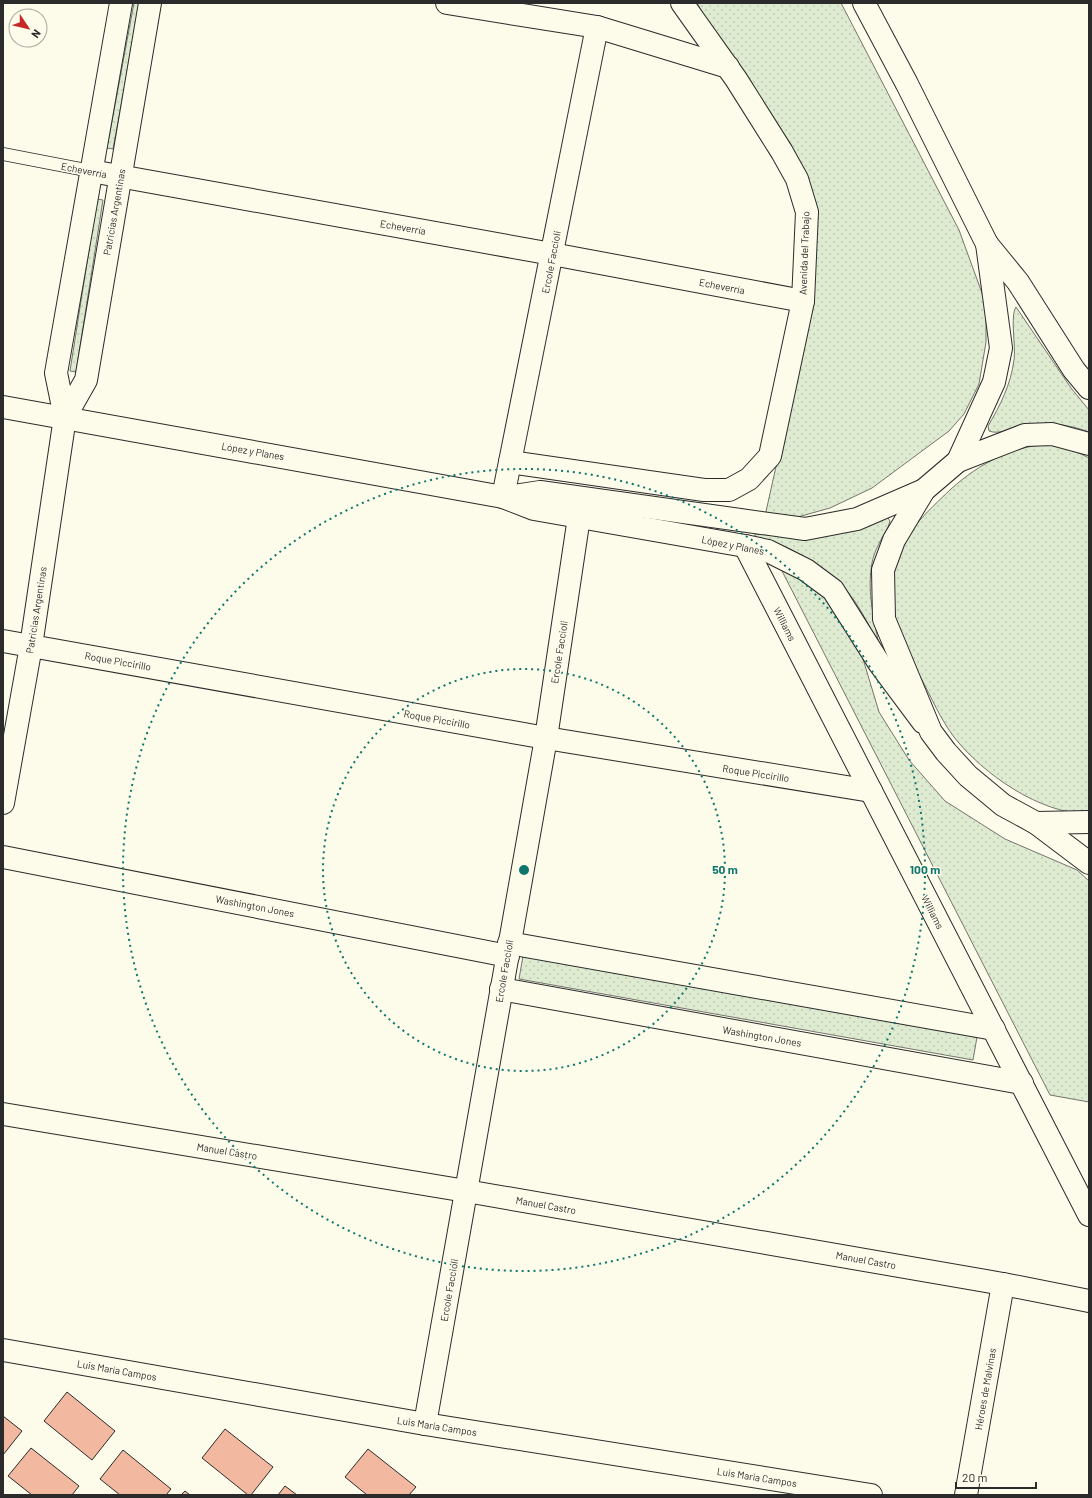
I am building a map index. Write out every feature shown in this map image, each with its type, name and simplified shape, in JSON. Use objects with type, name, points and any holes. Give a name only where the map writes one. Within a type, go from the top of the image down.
[{"type":"street","name":"Patricias Argentinas","points":[[3,802],[31,646],[65,417],[56,373],[120,3]]},
{"type":"street","name":"Patricias Argentinas","points":[[65,417],[86,380],[150,3]]},
{"type":"street","points":[[447,3],[597,27],[728,67]]},
{"type":"street","name":"Avenida del Trabajo","points":[[510,462],[704,490],[729,490],[749,479],[770,456],[803,301],[808,212],[797,179],[782,152],[728,67],[682,3]]},
{"type":"street","points":[[864,3],[907,84],[986,244],[1018,282],[1074,370],[1089,388]]},
{"type":"street","name":"Ercole Faccioli","points":[[503,497],[597,27]]},
{"type":"street","name":"Echeverría","points":[[91,171],[803,301]]},
{"type":"street","points":[[958,461],[994,382],[1001,348],[986,244]]},
{"type":"street","name":"López y Planes","points":[[3,407],[503,497],[534,509],[768,551],[799,567],[833,590],[879,663],[931,732]]},
{"type":"street","points":[[1089,444],[1052,434],[1025,435],[958,461],[924,490],[894,540],[883,570],[884,619],[931,732],[968,776],[1003,805],[1036,823],[1089,863]]},
{"type":"street","name":"López y Planes","points":[[503,497],[540,492],[805,530],[857,519],[924,490]]},
{"type":"street","name":"Ercole Faccioli","points":[[425,1424],[546,738],[579,518]]},
{"type":"street","name":"Williams","points":[[745,546],[1089,1214]]},
{"type":"street","name":"Roque Piccirillo","points":[[3,641],[546,738],[871,792]]},
{"type":"street","points":[[1036,823],[1089,822]]},
{"type":"street","name":"Washington Jones","points":[[3,857],[508,949],[994,1029]]},
{"type":"street","name":"Washington Jones","points":[[501,989],[1022,1083]]},
{"type":"street","name":"Manuel Castro","points":[[3,1114],[466,1191],[1003,1284],[1089,1301]]},
{"type":"street","name":"Héroes de Malvinas","points":[[966,1495],[1003,1284]]},
{"type":"street","name":"Luis María Campos","points":[[3,1350],[425,1424],[871,1495]]},
{"type":"lane","name":"Echeverría","points":[[3,154],[91,171]]},
{"type":"green space","points":[[134,3],[140,3],[113,149],[107,148]]},
{"type":"green space","points":[[697,3],[841,3],[959,230],[986,304],[986,342],[979,384],[964,414],[949,431],[872,488],[830,508],[794,518],[765,516],[813,301],[817,208]]},
{"type":"green space","points":[[97,199],[103,200],[76,372],[70,371]]},
{"type":"green space","points":[[1016,307],[1071,388],[1089,410],[1089,432],[1056,424],[1030,424],[1001,432],[989,431],[988,426],[997,411],[1013,369],[1013,317]]},
{"type":"green space","points":[[1053,444],[1071,449],[1089,458],[1089,814],[1070,812],[1051,807],[1032,799],[997,778],[980,765],[954,737],[940,716],[902,644],[894,620],[893,569],[896,557],[908,535],[924,516],[962,480],[998,457],[1025,448]]},
{"type":"green space","points":[[887,517],[890,521],[874,554],[870,582],[871,602],[877,641],[856,603],[824,570],[783,546],[755,537],[755,534],[808,538]]},
{"type":"green space","points":[[789,569],[811,583],[837,611],[860,649],[879,712],[909,760],[945,801],[1005,839],[1077,870],[1089,881],[1089,1102],[1050,1095],[782,571]]},
{"type":"green space","points":[[523,956],[977,1037],[973,1060],[519,979]]},
{"type":"building","points":[[67,1392],[115,1431],[92,1460],[44,1421]]},
{"type":"building","points":[[3,1416],[22,1431],[3,1455]]},
{"type":"building","points":[[225,1429],[273,1467],[251,1495],[248,1495],[202,1458]]},
{"type":"building","points":[[31,1448],[79,1486],[72,1495],[32,1495],[8,1476]]},
{"type":"building","points":[[368,1449],[416,1487],[409,1495],[367,1495],[345,1477]]},
{"type":"building","points":[[123,1450],[171,1489],[166,1495],[120,1495],[100,1479]]},
{"type":"building","points":[[285,1486],[297,1495],[278,1495]]},
{"type":"building","points":[[185,1491],[190,1495],[181,1495]]}]
